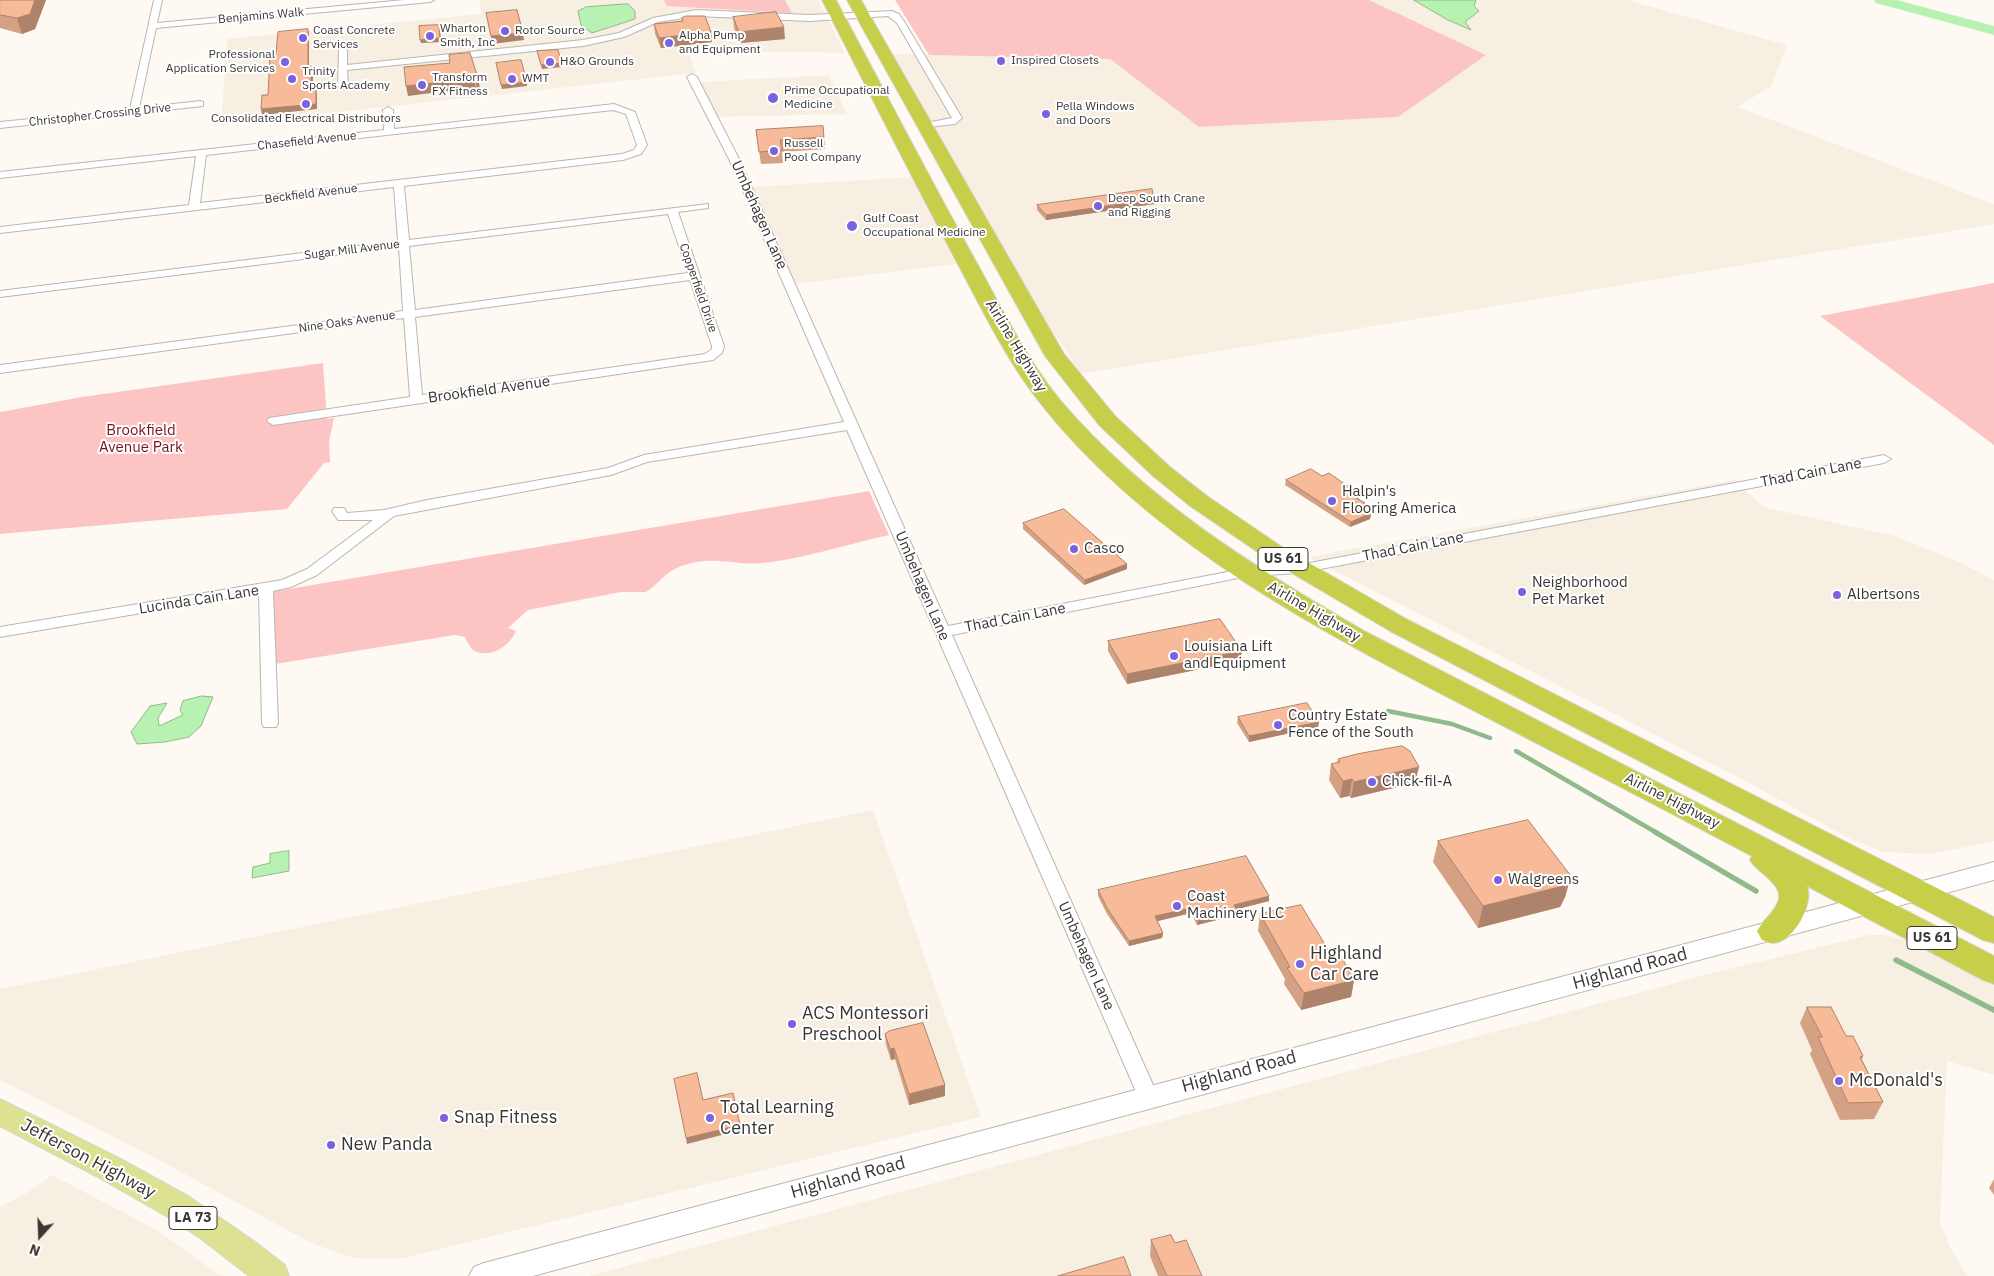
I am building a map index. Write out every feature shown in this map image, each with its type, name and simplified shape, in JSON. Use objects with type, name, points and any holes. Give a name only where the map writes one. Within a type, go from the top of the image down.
[{"type":"highway","name":"Airline Highway","points":[[845,7],[924,126],[1055,356],[1086,396],[1125,439],[1185,491],[1230,524],[1299,568],[1428,641],[1994,932]]},
{"type":"highway","name":"Airline Highway","points":[[845,7],[913,158],[1022,362],[1052,404],[1100,456],[1170,517],[1248,572],[1297,603],[1381,650],[1994,970]]},
{"type":"highway","points":[[913,158],[936,185],[969,246],[977,250],[993,249]]},
{"type":"highway","points":[[1297,603],[1514,704],[1527,706],[1546,702]]},
{"type":"highway","points":[[1702,817],[1772,865],[1789,881],[1793,889],[1795,903],[1792,911],[1773,931]]},
{"type":"main road","name":"Highland Road","points":[[484,1276],[1148,1096],[1994,872]]},
{"type":"main road","name":"Jefferson Highway","points":[[0,1112],[169,1202],[222,1236],[274,1276]]},
{"type":"street","points":[[134,111],[158,0]]},
{"type":"street","name":"Benjamins Walk","points":[[152,26],[430,0]]},
{"type":"street","points":[[343,68],[591,42],[622,35],[656,20],[696,13],[810,18],[845,7],[883,12],[896,16],[957,118],[955,121],[946,124],[924,126]]},
{"type":"street","points":[[343,50],[343,86]]},
{"type":"street","name":"Umbehagen Lane","points":[[692,77],[734,159],[1148,1096]]},
{"type":"street","name":"Christopher Crossing Drive","points":[[0,125],[200,104]]},
{"type":"street","name":"Chasefield Avenue","points":[[0,175],[614,107],[630,112],[642,145],[638,152],[623,157]]},
{"type":"street","points":[[388,110],[390,131]]},
{"type":"street","points":[[194,207],[202,152]]},
{"type":"street","name":"Beckfield Avenue","points":[[0,230],[623,157]]},
{"type":"street","points":[[399,183],[416,400]]},
{"type":"street","name":"Sugar Mill Avenue","points":[[0,294],[704,206]]},
{"type":"street","name":"Copperfield Drive","points":[[672,210],[718,346],[714,354],[704,358]]},
{"type":"street","name":"Nine Oaks Avenue","points":[[0,369],[694,276]]},
{"type":"street","name":"Brookfield Avenue","points":[[274,421],[704,358]]},
{"type":"street","points":[[339,511],[344,517],[349,518],[392,512],[612,471],[644,459],[852,425]]},
{"type":"street","name":"Thad Cain Lane","points":[[942,632],[1248,572],[1299,568],[1884,459]]},
{"type":"street","points":[[266,589],[286,584],[312,572],[392,512]]},
{"type":"street","name":"Lucinda Cain Lane","points":[[0,632],[266,589],[270,723]]},
{"type":"shaded area","points":[[479,0],[818,0],[845,53],[688,50],[696,73],[221,125],[227,39],[481,14]]},
{"type":"shaded area","points":[[1368,0],[1627,0],[1787,45],[1771,86],[1738,107],[1994,204],[1994,224],[1081,374],[1043,316],[893,54],[1110,59],[1199,127],[1398,117],[1485,55]]},
{"type":"shaded area","points":[[1414,0],[1476,0],[1474,6],[1479,11],[1465,22],[1471,30],[1448,20]]},
{"type":"shaded area","points":[[628,4],[635,11],[635,19],[592,33],[581,25],[578,11],[586,7]]},
{"type":"shaded area","name":"Prime Occupational Medicine","points":[[829,75],[847,114],[717,117],[699,82]]},
{"type":"shaded area","name":"Gulf Coast Occupational Medicine","points":[[911,177],[956,264],[794,284],[750,187]]},
{"type":"shaded area","points":[[1735,480],[1763,507],[1895,536],[1955,560],[1994,580],[1994,841],[1933,854],[1883,852],[1850,839],[1749,783],[1308,557]]},
{"type":"shaded area","points":[[202,696],[213,697],[201,726],[189,737],[165,742],[137,744],[131,732],[150,706],[167,703],[158,718],[159,726],[183,715],[180,710],[183,701]]},
{"type":"shaded area","points":[[873,810],[981,1117],[403,1258],[366,1259],[350,1257],[311,1243],[157,1159],[0,1080],[0,989]]},
{"type":"shaded area","points":[[289,851],[289,871],[252,878],[253,867],[270,863],[270,854]]},
{"type":"shaded area","points":[[1869,935],[1885,935],[1906,940],[1994,986],[1994,1075],[1947,1061],[1940,1222],[1952,1252],[1968,1276],[589,1276],[1701,976]]},
{"type":"shaded area","points":[[52,1175],[157,1230],[221,1276],[0,1276],[0,1207],[30,1191]]},
{"type":"green space","points":[[664,0],[785,0],[792,13],[667,6]]},
{"type":"green space","points":[[895,0],[1369,0],[1486,55],[1398,117],[1199,127],[1110,59],[929,55]]},
{"type":"green space","points":[[1994,283],[1994,445],[1820,316]]},
{"type":"green space","name":"Brookfield Avenue Park","points":[[323,363],[327,419],[334,418],[329,442],[330,462],[324,463],[287,509],[0,534],[0,412],[82,397]]},
{"type":"green space","points":[[869,491],[889,535],[777,561],[751,564],[712,561],[691,563],[674,569],[646,592],[621,592],[528,610],[508,628],[516,631],[509,642],[492,652],[479,653],[473,650],[465,637],[455,635],[275,664],[271,592]]},
{"type":"building","points":[[0,0],[35,0],[30,14],[17,18],[0,15]]},
{"type":"building","name":"Rotor Source","points":[[517,10],[523,33],[491,36],[486,13]]},
{"type":"building","points":[[776,12],[784,27],[739,32],[733,17]]},
{"type":"building","points":[[686,16],[705,16],[711,32],[659,38],[654,24],[683,21],[682,18]]},
{"type":"building","name":"Wharton Smith, Inc","points":[[439,25],[440,38],[420,40],[419,26]]},
{"type":"building","points":[[308,29],[308,67],[311,66],[311,90],[316,90],[316,104],[261,109],[262,95],[268,95],[270,54],[276,53],[278,32]]},
{"type":"building","name":"H&O Grounds","points":[[558,50],[562,63],[541,65],[537,51]]},
{"type":"building","points":[[470,53],[478,78],[475,79],[475,82],[453,84],[453,81],[406,86],[404,67],[450,63],[449,55]]},
{"type":"building","name":"WMT","points":[[521,60],[527,82],[501,85],[496,63]]},
{"type":"building","points":[[823,126],[824,137],[780,140],[782,150],[759,152],[756,130]]},
{"type":"building","points":[[1152,189],[1154,199],[1046,215],[1037,205]]},
{"type":"building","name":"Halpin's Flooring America","points":[[1311,469],[1322,476],[1329,473],[1359,494],[1354,497],[1365,503],[1359,506],[1371,513],[1351,522],[1286,480]]},
{"type":"building","name":"Casco","points":[[1064,509],[1127,564],[1085,580],[1023,523]]},
{"type":"building","name":"Louisiana Lift and Equipment","points":[[1220,619],[1242,651],[1127,674],[1108,641]]},
{"type":"building","name":"Country Estate Fence of the South","points":[[1307,703],[1319,722],[1249,736],[1238,717]]},
{"type":"building","points":[[1402,746],[1410,751],[1419,767],[1354,782],[1352,779],[1343,781],[1331,764],[1340,762],[1338,759],[1357,754]]},
{"type":"building","points":[[1528,820],[1571,876],[1567,885],[1483,906],[1438,841]]},
{"type":"building","name":"Coast Machinery LLC","points":[[1246,856],[1269,896],[1234,905],[1237,910],[1198,920],[1192,908],[1155,916],[1163,933],[1129,941],[1107,908],[1098,890]]},
{"type":"building","name":"Highland Car Care","points":[[1301,905],[1332,956],[1340,954],[1354,980],[1304,993],[1287,968],[1290,967],[1260,914]]},
{"type":"building","points":[[1807,1007],[1831,1007],[1846,1036],[1853,1036],[1863,1056],[1860,1057],[1883,1102],[1848,1103],[1818,1037],[1822,1037]]},
{"type":"building","name":"ACS Montessori Preschool","points":[[923,1023],[945,1085],[909,1094],[894,1048],[890,1049],[885,1034],[889,1031]]},
{"type":"building","name":"Total Learning Center","points":[[697,1073],[703,1100],[733,1093],[740,1125],[686,1138],[674,1079]]},
{"type":"building","points":[[1171,1235],[1175,1243],[1186,1240],[1202,1276],[1167,1276],[1151,1240]]},
{"type":"building","points":[[1124,1257],[1131,1276],[1058,1276]]},
{"type":"waterway","points":[[1881,0],[1994,31]]},
{"type":"waterway","points":[[1388,711],[1452,724],[1490,738]]},
{"type":"waterway","points":[[1516,751],[1657,833]]},
{"type":"waterway","points":[[1655,832],[1756,891]]},
{"type":"waterway","points":[[1896,960],[1994,1010]]},
{"type":"place","name":"Rotor Source","points":[[505,31]]},
{"type":"place","name":"Wharton Smith, Inc","points":[[430,36]]},
{"type":"place","name":"Coast Concrete Services","points":[[303,38]]},
{"type":"place","name":"Alpha Pump and Equipment","points":[[669,43]]},
{"type":"place","name":"Inspired Closets","points":[[1001,61]]},
{"type":"place","name":"Professional Application Services","points":[[285,62]]},
{"type":"place","name":"H&O Grounds","points":[[550,62]]},
{"type":"place","name":"Trinity Sports Academy","points":[[292,79]]},
{"type":"place","name":"WMT","points":[[512,79]]},
{"type":"place","name":"Transform FX Fitness","points":[[422,85]]},
{"type":"place","name":"Prime Occupational Medicine","points":[[773,98]]},
{"type":"place","name":"Consolidated Electrical Distributors","points":[[306,104]]},
{"type":"place","name":"Pella Windows and Doors","points":[[1046,114]]},
{"type":"place","name":"Russell Pool Company","points":[[774,151]]},
{"type":"place","name":"Deep South Crane and Rigging","points":[[1098,206]]},
{"type":"place","name":"Gulf Coast Occupational Medicine","points":[[852,226]]},
{"type":"place","name":"Halpin's Flooring America","points":[[1332,501]]},
{"type":"place","name":"Casco","points":[[1074,549]]},
{"type":"place","name":"Neighborhood Pet Market","points":[[1522,592]]},
{"type":"place","name":"Albertsons","points":[[1837,595]]},
{"type":"place","name":"Louisiana Lift and Equipment","points":[[1174,656]]},
{"type":"place","name":"Country Estate Fence of the South","points":[[1278,725]]},
{"type":"place","name":"Chick-fil-A","points":[[1372,782]]},
{"type":"place","name":"Walgreens","points":[[1498,880]]},
{"type":"place","name":"Coast Machinery LLC","points":[[1177,906]]},
{"type":"place","name":"Highland Car Care","points":[[1300,964]]},
{"type":"place","name":"ACS Montessori Preschool","points":[[792,1024]]},
{"type":"place","name":"McDonald's","points":[[1839,1081]]},
{"type":"place","name":"Snap Fitness","points":[[444,1118]]},
{"type":"place","name":"Total Learning Center","points":[[710,1118]]},
{"type":"place","name":"New Panda","points":[[331,1145]]}]
